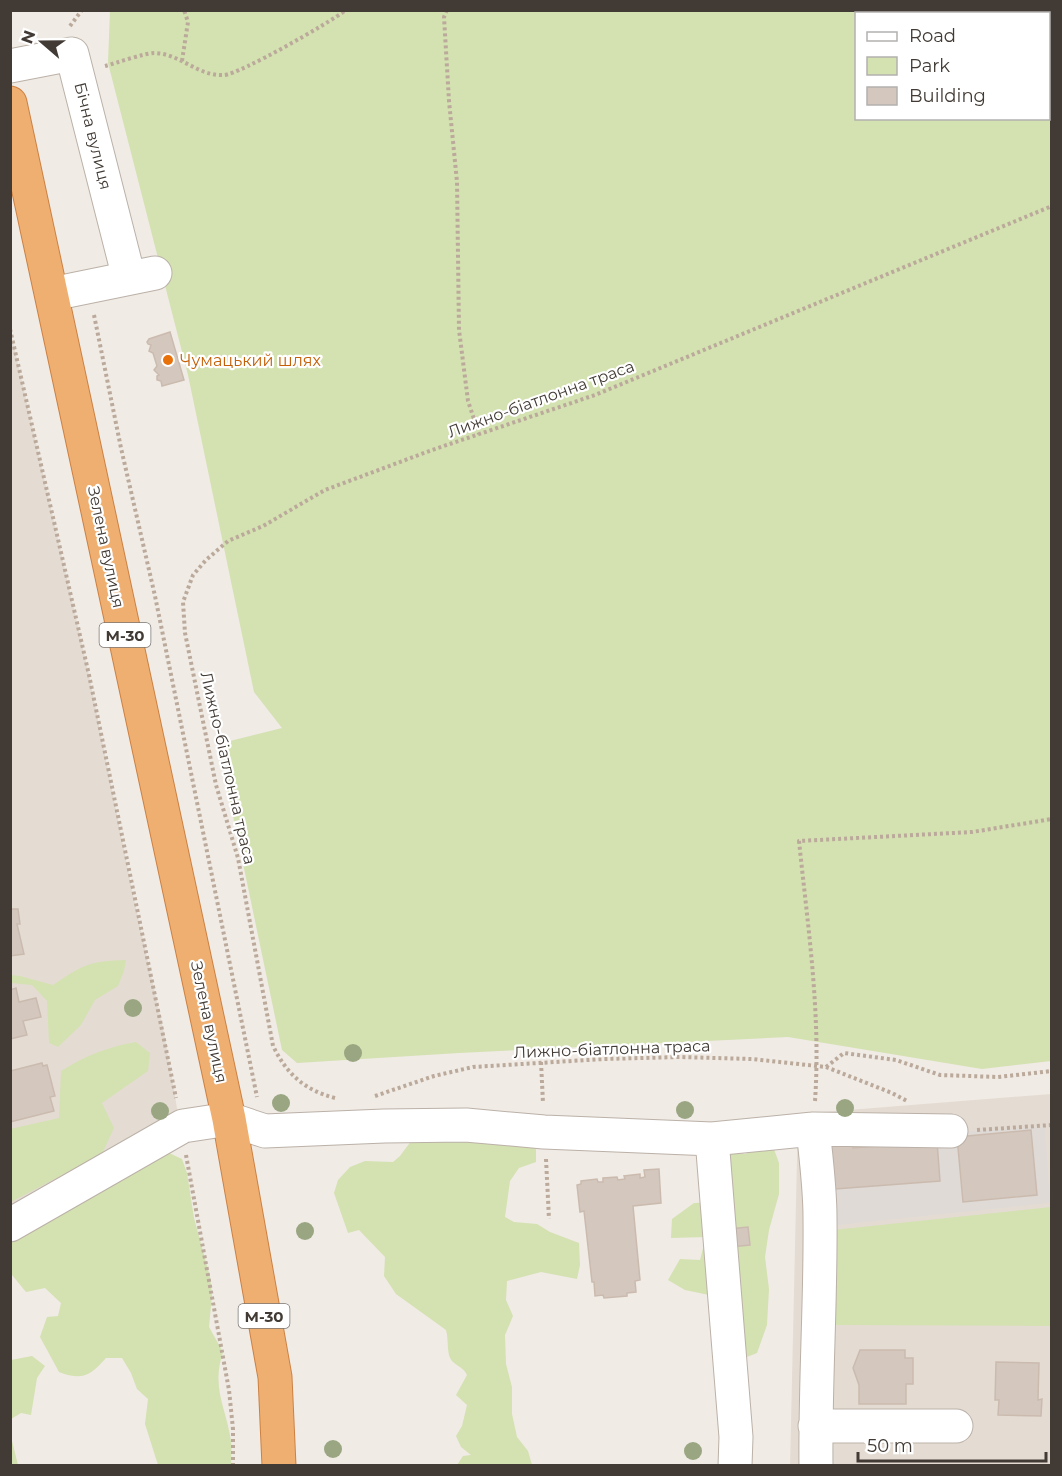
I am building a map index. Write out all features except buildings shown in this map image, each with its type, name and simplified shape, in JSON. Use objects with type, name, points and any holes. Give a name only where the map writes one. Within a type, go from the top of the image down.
[{"type":"highway","name":"Зелена вулиця","points":[[11,108],[229,1119],[275,1377],[279,1466]]},
{"type":"street","name":"Бічна вулиця","points":[[10,66],[72,54],[142,276],[52,294]]},
{"type":"street","points":[[10,1225],[183,1126],[229,1119],[265,1131],[466,1125],[544,1132],[712,1139],[813,1130],[951,1131]]},
{"type":"street","points":[[813,1130],[820,1234],[816,1466]]},
{"type":"street","points":[[712,1139],[736,1437],[735,1466]]},
{"type":"street","points":[[815,1426],[956,1426]]},
{"type":"path","points":[[182,61],[189,22],[184,10]]},
{"type":"path","points":[[77,72],[154,53],[182,61],[207,73],[225,76],[248,66],[346,10]]},
{"type":"path","points":[[447,10],[444,17],[448,101],[457,182],[459,330],[468,401],[479,434]]},
{"type":"path","name":"Лижно-біатлонна траса","points":[[340,1099],[322,1094],[300,1082],[283,1066],[273,1046],[238,858],[216,785],[185,633],[183,602],[193,575],[228,541],[263,526],[325,490],[595,395],[1052,206]]},
{"type":"path","points":[[93,311],[155,596],[265,1131]]},
{"type":"path","points":[[10,329],[89,675],[177,1108],[183,1126],[187,1160],[229,1390],[233,1466]]},
{"type":"path","points":[[813,1130],[818,1066],[817,1008],[799,841],[972,832],[1052,819]]},
{"type":"path","points":[[826,1067],[844,1053],[896,1060],[940,1075],[998,1077],[1052,1071]]},
{"type":"path","name":"Лижно-біатлонна траса","points":[[366,1098],[434,1076],[473,1067],[680,1057],[752,1059],[826,1067],[892,1093],[912,1104]]},
{"type":"path","points":[[951,1131],[1052,1125]]},
{"type":"shaded area","points":[[10,329],[89,675],[133,895],[164,1033],[177,1108],[183,1126],[10,1225]]},
{"type":"shaded area","points":[[1051,1094],[1051,1465],[790,1466],[798,1114]]},
{"type":"shaded area","points":[[1045,1127],[1050,1203],[829,1226],[816,1139]]},
{"type":"green space","points":[[110,11],[1051,11],[1051,1061],[982,1069],[788,1037],[297,1063],[282,1050],[218,744],[282,728],[254,692],[188,375],[108,63]]},
{"type":"green space","points":[[126,960],[118,986],[95,1000],[81,1025],[58,1047],[49,1043],[47,1001],[32,985],[11,983],[11,975],[53,985],[87,965]]},
{"type":"green space","points":[[136,1042],[150,1053],[148,1071],[102,1103],[114,1128],[102,1154],[11,1202],[10,1129],[59,1118],[61,1071],[97,1053]]},
{"type":"green space","points":[[490,1117],[536,1149],[536,1162],[519,1168],[510,1181],[505,1217],[514,1222],[537,1224],[550,1232],[579,1243],[580,1265],[577,1279],[541,1272],[507,1281],[506,1300],[513,1316],[505,1335],[506,1364],[512,1387],[512,1414],[517,1437],[528,1451],[532,1465],[457,1465],[463,1456],[471,1455],[461,1447],[456,1436],[462,1426],[467,1405],[456,1395],[467,1375],[450,1358],[446,1330],[396,1294],[384,1276],[385,1257],[359,1230],[348,1233],[334,1193],[338,1180],[350,1167],[365,1161],[393,1162],[423,1125]]},
{"type":"green space","points":[[756,1141],[771,1141],[779,1163],[779,1194],[769,1230],[765,1257],[769,1289],[767,1325],[757,1353],[739,1360],[709,1295],[685,1290],[668,1280],[680,1259],[700,1260],[706,1237],[671,1238],[672,1219],[694,1203],[721,1202],[729,1153],[746,1154]]},
{"type":"green space","points":[[154,1146],[182,1159],[187,1173],[194,1218],[210,1277],[212,1295],[209,1327],[223,1352],[218,1376],[231,1441],[231,1465],[158,1465],[145,1424],[148,1399],[137,1389],[122,1358],[106,1358],[85,1375],[74,1376],[59,1372],[40,1337],[47,1317],[58,1316],[61,1303],[45,1288],[26,1292],[12,1275],[10,1233]]},
{"type":"green space","points":[[1051,1207],[1051,1326],[829,1325],[833,1230]]},
{"type":"green space","points":[[32,1356],[45,1366],[37,1378],[31,1415],[21,1413],[11,1419],[11,1360]]},
{"type":"green space","points":[[11,1419],[12,1441],[18,1465],[11,1465]]},
{"type":"place","name":"Чумацький шлях","points":[[168,360]]}]
